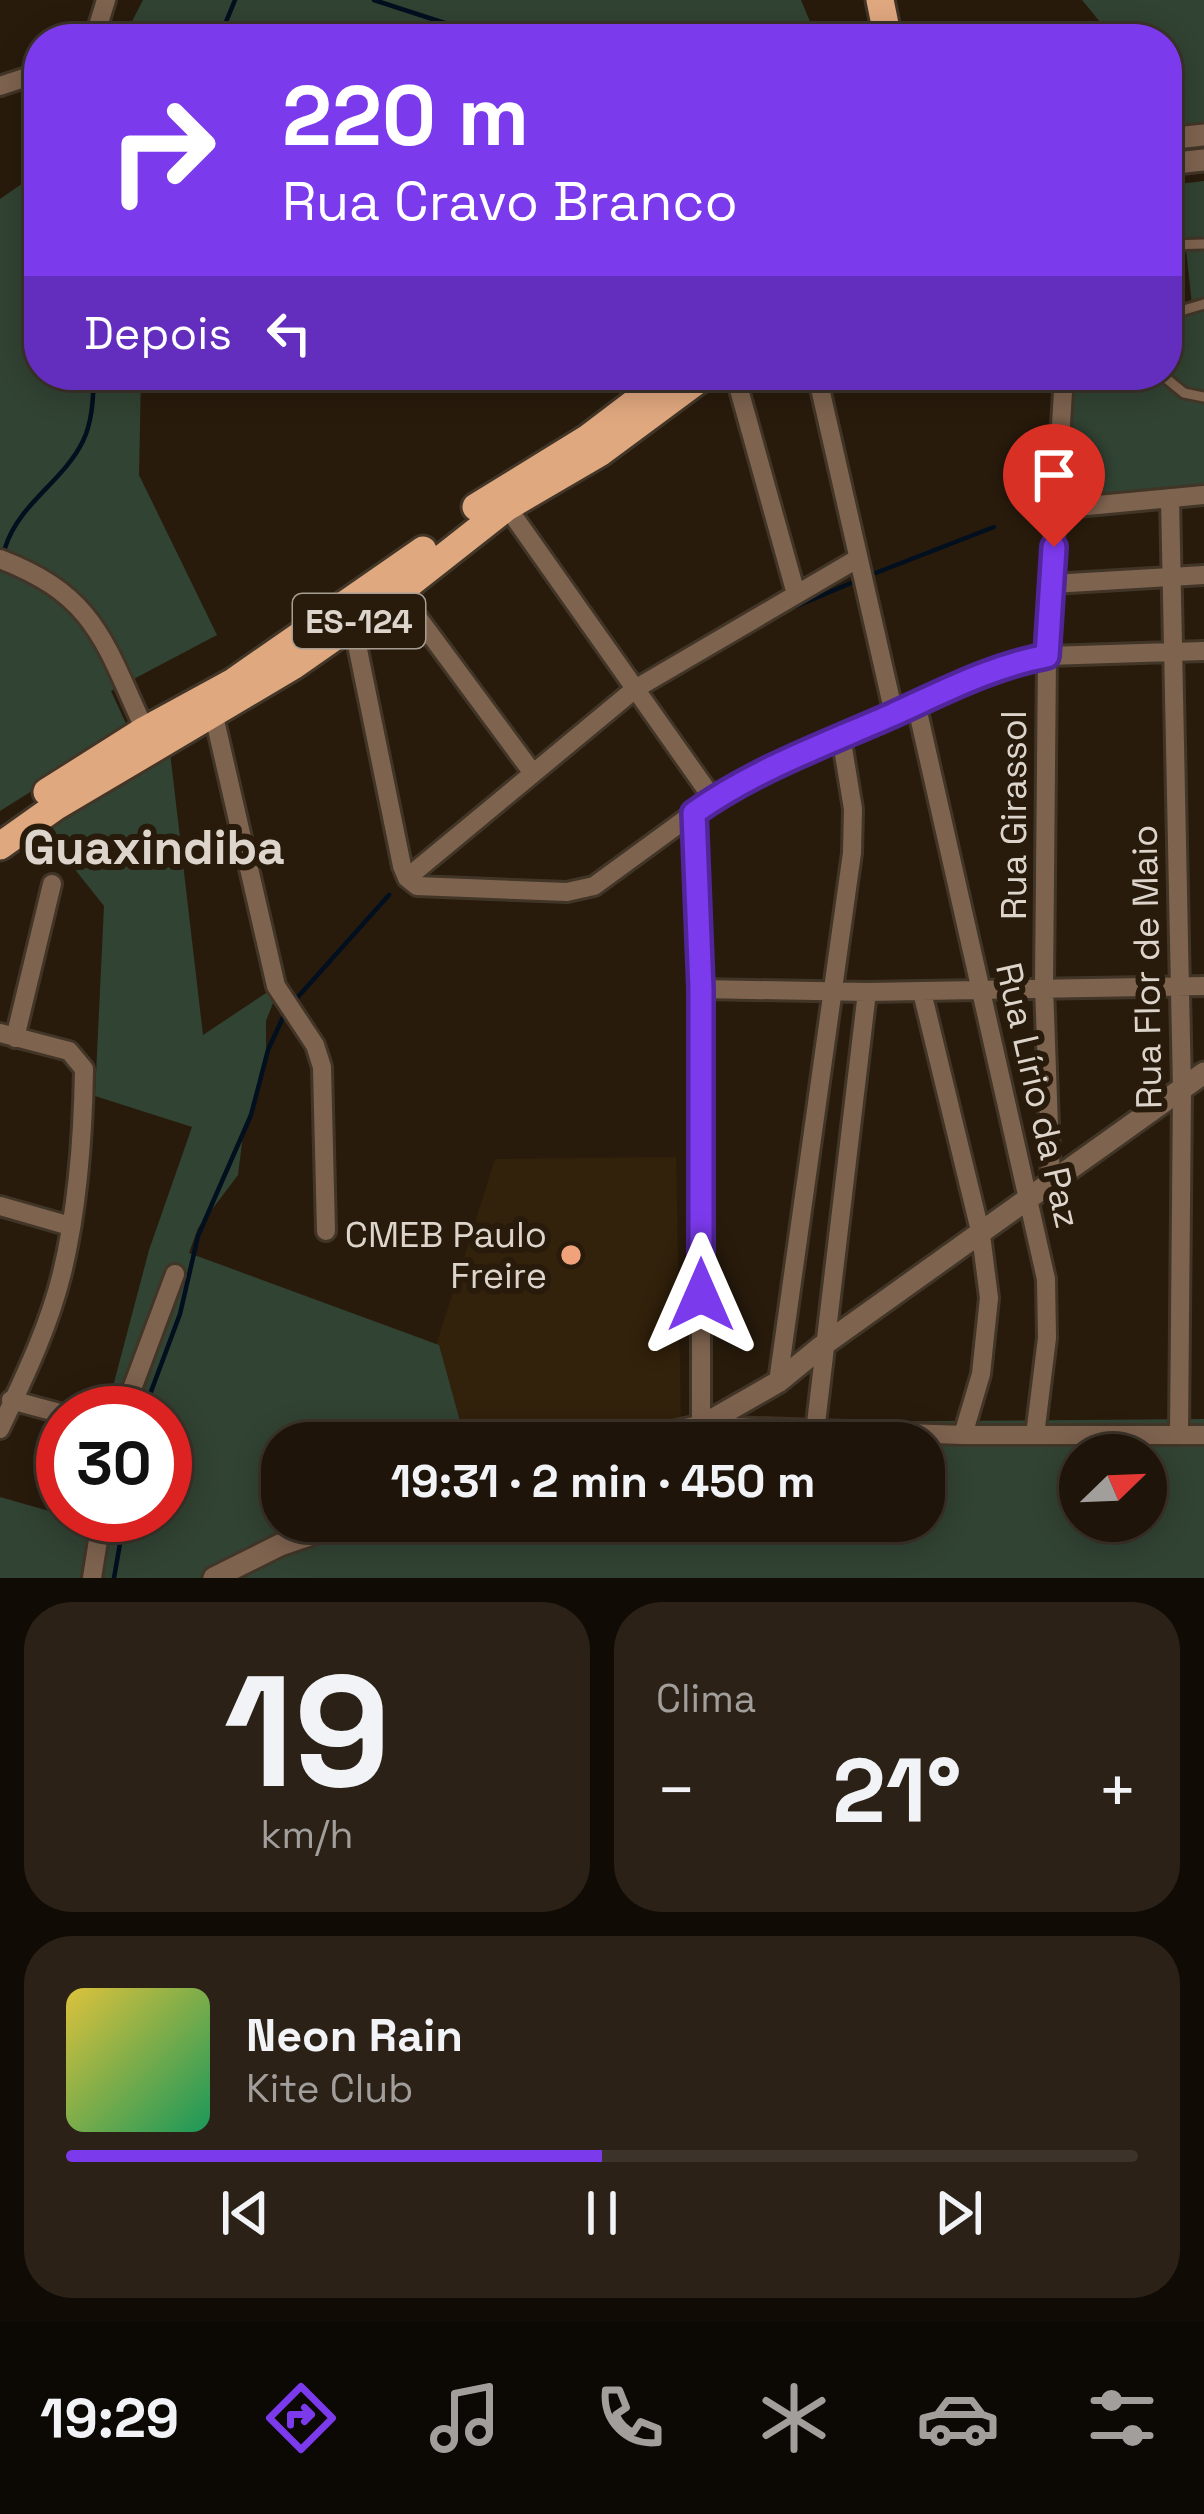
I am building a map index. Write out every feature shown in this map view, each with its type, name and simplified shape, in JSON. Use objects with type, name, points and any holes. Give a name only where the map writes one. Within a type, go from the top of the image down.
[{"type":"main road","name":"ES-124","points":[[0,823],[146,730],[233,682],[379,584],[480,504],[588,438],[651,390]]},
{"type":"main road","name":"ES-124","points":[[0,846],[353,625],[507,507],[601,452],[685,390]]},
{"type":"street","points":[[739,390],[796,594]]},
{"type":"street","points":[[820,390],[894,714]]},
{"type":"street","name":"Rua Girassol","points":[[1051,1184],[1044,986],[1047,656],[1063,390]]},
{"type":"street","points":[[1055,509],[1204,495]]},
{"type":"street","name":"Rua Flor de Maio","points":[[1170,498],[1182,1089],[1179,1435]]},
{"type":"street","points":[[507,507],[713,800]]},
{"type":"street","points":[[0,559],[70,595],[99,635],[146,730]]},
{"type":"street","points":[[407,878],[635,689],[857,559]]},
{"type":"street","points":[[1052,584],[1204,575]]},
{"type":"street","points":[[399,592],[532,772]]},
{"type":"street","points":[[353,625],[407,878],[417,886],[567,892],[609,877],[713,800],[842,736],[1010,663],[1047,656],[1204,651]]},
{"type":"street","name":"Rua Lírio da Paz","points":[[916,703],[1030,1198],[1048,1311],[1035,1435]]},
{"type":"street","points":[[214,716],[276,986],[315,1046],[322,1067],[326,1231]]},
{"type":"street","points":[[778,1382],[854,829],[842,736]]},
{"type":"street","points":[[694,813],[701,989],[701,1422]]},
{"type":"street","points":[[2,1422],[51,1310],[70,1226],[83,1126],[84,1070],[69,1052],[8,1035],[52,884]]},
{"type":"street","points":[[701,989],[922,992],[1204,986]]},
{"type":"street","points":[[816,1422],[867,992]]},
{"type":"street","points":[[922,992],[981,1235],[989,1298],[987,1333],[963,1436]]},
{"type":"street","points":[[708,1422],[778,1382],[1204,1073]]},
{"type":"street","points":[[0,1206],[70,1226]]},
{"type":"street","points":[[134,1386],[176,1274]]},
{"type":"street","points":[[11,1400],[36,1407]]},
{"type":"street","points":[[945,1436],[1204,1435]]},
{"type":"street","points":[[92,1578],[98,1542]]},
{"type":"street","points":[[214,1578],[289,1542]]},
{"type":"shaded area","name":"CMEB Paulo Freire","points":[[676,1157],[681,1420],[449,1422],[434,1352],[495,1159]]},
{"type":"green space","points":[[143,0],[801,0],[811,24],[131,24]]},
{"type":"green space","points":[[1082,0],[1204,0],[1204,155],[1182,157],[1182,24],[1102,24]]},
{"type":"green space","points":[[1204,181],[1204,491],[1063,507],[1070,390],[1182,390],[1182,305],[1192,305],[1182,184]]},
{"type":"green space","points":[[24,182],[24,390],[141,390],[139,475],[217,635],[111,691],[129,730],[0,811],[0,199]]},
{"type":"green space","points":[[170,752],[203,1035],[281,983],[266,1021],[266,1056],[243,1135],[238,1175],[198,1228],[189,1253],[439,1345],[460,1422],[261,1422],[261,1542],[945,1542],[945,1422],[808,1422],[1204,1419],[1204,1578],[0,1578],[0,1497],[36,1507],[36,1542],[192,1542],[192,1386],[113,1386],[149,1250],[192,1127],[95,1096],[104,906],[42,828]]},
{"type":"waterway","points":[[225,24],[235,0]]},
{"type":"waterway","points":[[374,0],[448,24]]},
{"type":"waterway","points":[[5,548],[20,518],[83,441],[93,390]]},
{"type":"waterway","points":[[873,574],[994,527]]},
{"type":"waterway","points":[[785,611],[851,583]]},
{"type":"waterway","points":[[296,999],[389,895]]},
{"type":"waterway","points":[[153,1386],[180,1314],[198,1236],[251,1115],[268,1050],[285,1013]]},
{"type":"waterway","points":[[114,1578],[120,1542]]},
{"type":"place","name":"CMEB Paulo Freire","points":[[571,1255]]},
{"type":"district","name":"Guaxindiba","points":[[154,847]]},
{"type":"route","points":[[701,1295],[701,989],[694,813],[740,785],[842,736],[1010,663],[1047,656],[1054,547]]}]
